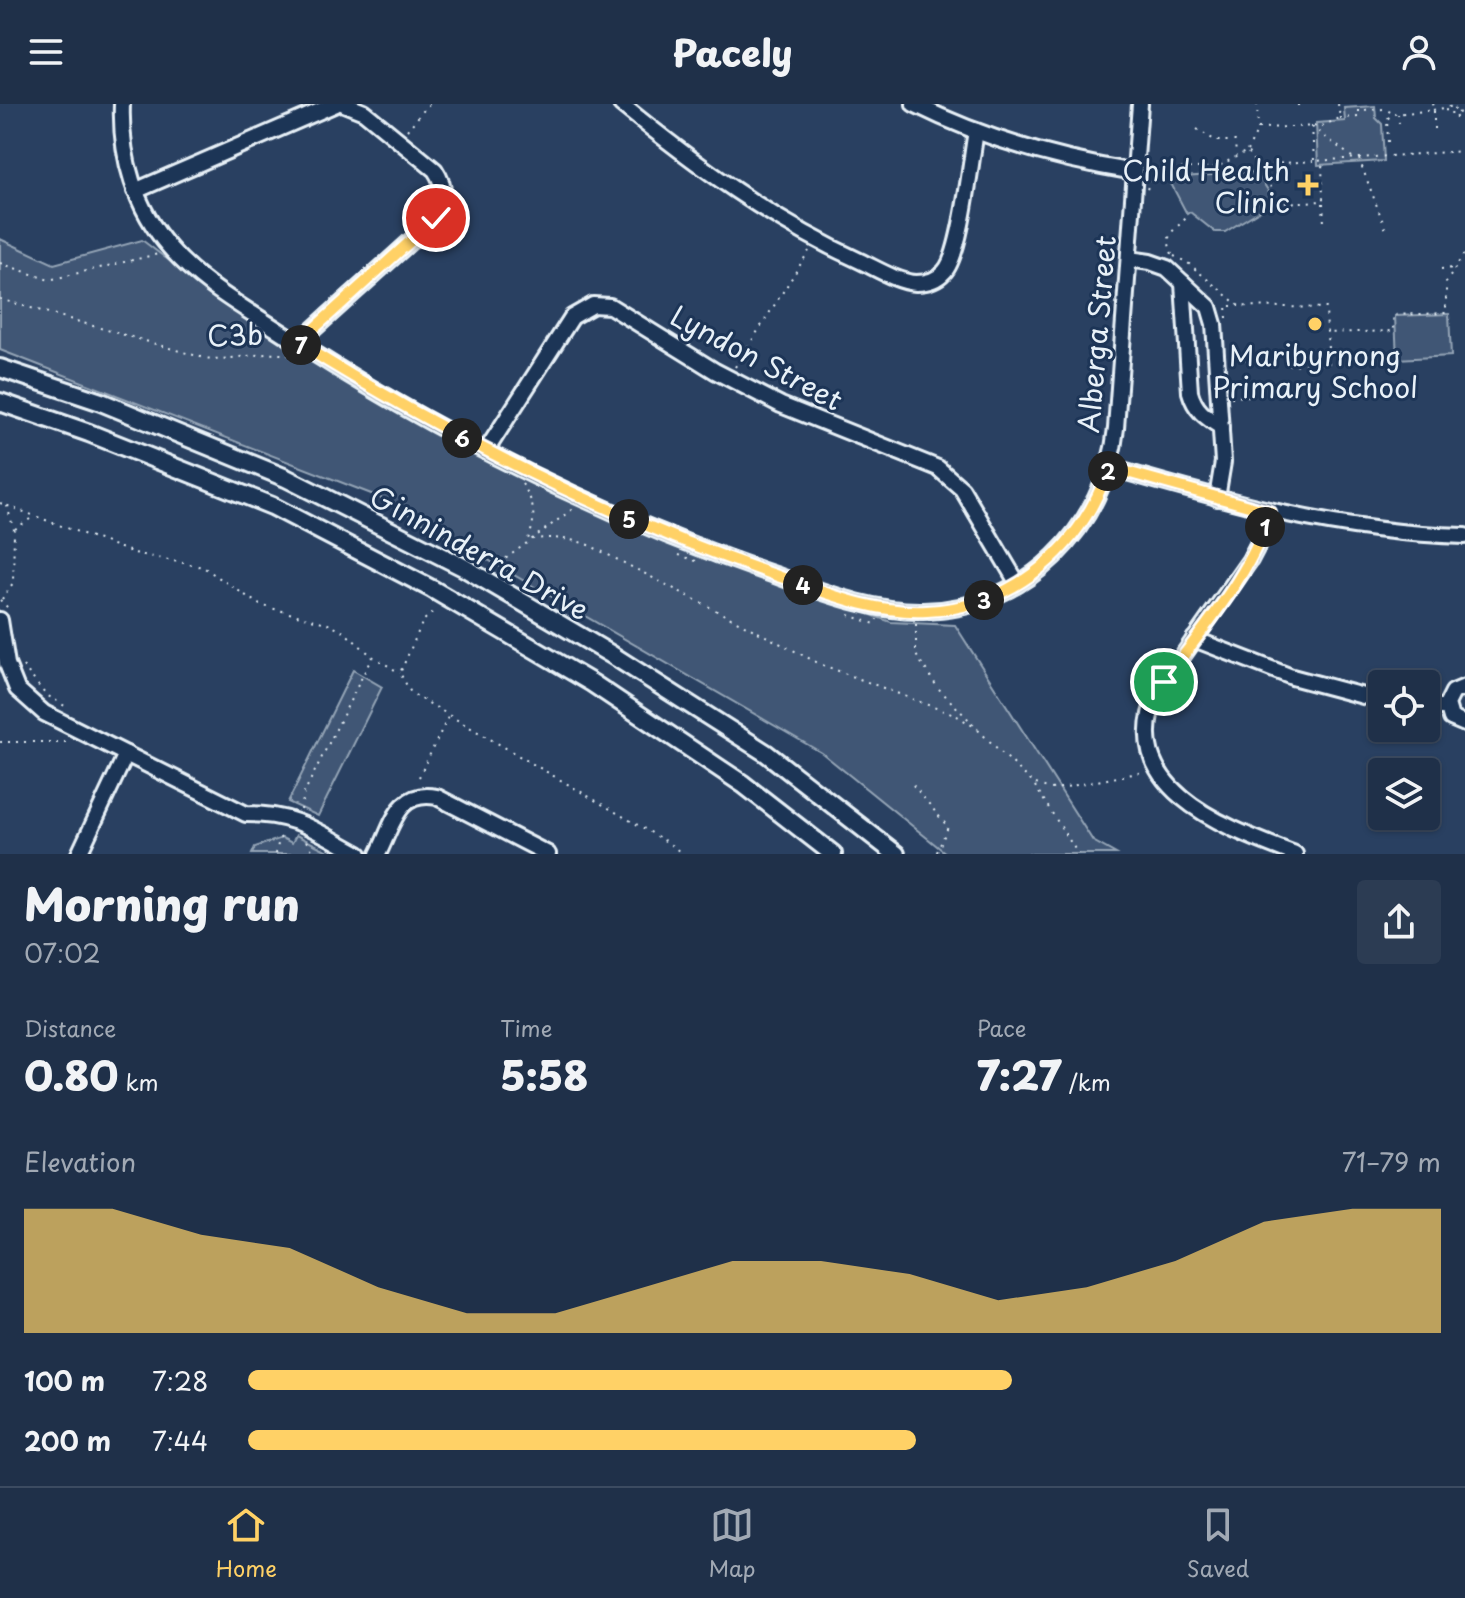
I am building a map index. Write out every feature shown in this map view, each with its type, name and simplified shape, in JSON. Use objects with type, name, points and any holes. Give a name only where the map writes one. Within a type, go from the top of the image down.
[{"type":"main road","name":"Ginninderra Drive","points":[[0,368],[101,402],[286,478],[463,567],[612,655],[766,753],[896,854]]},
{"type":"main road","name":"Ginninderra Drive","points":[[0,402],[89,433],[272,506],[432,589],[592,683],[743,784],[833,854]]},
{"type":"street","name":"Alberga Street","points":[[122,104],[124,147],[135,191],[149,220],[169,247],[205,280],[298,343],[403,406],[590,502],[697,546],[805,585],[876,607],[914,611],[973,604],[1018,584],[1046,565],[1070,541],[1097,499],[1115,441],[1139,171],[1140,104]]},
{"type":"street","points":[[135,191],[336,104]]},
{"type":"street","points":[[298,343],[440,212],[444,194],[439,175],[359,109],[344,104]]},
{"type":"street","points":[[621,104],[725,184],[816,240],[904,281],[922,283],[939,276],[948,268],[955,252],[976,131]]},
{"type":"street","points":[[914,104],[976,131],[1049,155],[1139,171]]},
{"type":"street","points":[[1129,259],[1167,268],[1209,307],[1214,324],[1223,462],[1217,498]]},
{"type":"street","points":[[1183,283],[1193,404],[1221,427]]},
{"type":"street","name":"Lyndon Street","points":[[486,451],[572,317],[587,307],[605,305],[616,308],[728,378],[815,421],[929,463],[947,474],[968,498],[1018,584]]},
{"type":"street","points":[[1109,467],[1270,512],[1369,530],[1465,536]]},
{"type":"street","points":[[1270,512],[1250,560],[1153,701],[1148,734],[1155,766],[1174,794],[1192,807],[1295,854]]},
{"type":"street","points":[[7,619],[7,664],[17,689],[44,713],[246,814],[273,814],[299,821],[359,854]]},
{"type":"street","points":[[1194,639],[1292,677],[1368,697]]},
{"type":"street","points":[[1465,687],[1451,694],[1447,707],[1454,720],[1465,724]]},
{"type":"street","points":[[1440,707],[1447,707]]},
{"type":"street","points":[[79,854],[126,754]]},
{"type":"street","points":[[378,854],[403,804],[422,794],[437,797],[548,854]]},
{"type":"path","points":[[399,140],[429,104]]},
{"type":"path","points":[[1139,171],[1217,167],[1247,151],[1258,128],[1257,104]]},
{"type":"path","points":[[1338,104],[1340,118]]},
{"type":"path","points":[[1427,111],[1434,104]]},
{"type":"path","points":[[1449,119],[1446,107],[1450,105],[1455,106],[1456,118]]},
{"type":"path","points":[[1258,128],[1322,126],[1340,118],[1359,117],[1359,110],[1385,109],[1393,114]]},
{"type":"path","points":[[1434,110],[1434,131]]},
{"type":"path","points":[[1388,142],[1387,119],[1393,114],[1434,110],[1465,112]]},
{"type":"path","points":[[1398,113],[1399,123]]},
{"type":"path","points":[[1312,126],[1353,158]]},
{"type":"path","points":[[1312,126],[1314,161]]},
{"type":"path","points":[[1197,129],[1216,141],[1235,141],[1236,157]]},
{"type":"path","points":[[1247,151],[1281,203],[1323,201]]},
{"type":"path","points":[[1256,165],[1465,151]]},
{"type":"path","points":[[1359,158],[1386,230]]},
{"type":"path","points":[[1322,160],[1324,224]]},
{"type":"path","points":[[1173,255],[1168,236],[1186,218]]},
{"type":"path","points":[[728,378],[816,240]]},
{"type":"path","points":[[0,263],[49,280],[153,255],[169,247]]},
{"type":"path","points":[[1327,333],[1394,331],[1393,315],[1446,313],[1446,283],[1465,252]]},
{"type":"path","points":[[1167,254],[1188,263],[1239,306]]},
{"type":"path","points":[[1441,269],[1455,268]]},
{"type":"path","name":"C3b","points":[[0,299],[204,358],[274,353],[301,358]]},
{"type":"path","points":[[1227,317],[1226,306],[1326,308],[1329,363],[1288,365]]},
{"type":"path","points":[[1229,361],[1247,360]]},
{"type":"path","points":[[1230,397],[1250,396]]},
{"type":"path","points":[[519,481],[529,495],[534,511],[533,527],[527,543]]},
{"type":"path","points":[[493,568],[576,506],[590,502]]},
{"type":"path","points":[[0,503],[134,553],[203,567],[260,605],[326,623],[344,632],[372,656],[400,673],[411,693],[683,854]]},
{"type":"path","points":[[7,505],[14,530],[13,583],[0,600],[7,619]]},
{"type":"path","points":[[14,530],[35,516]]},
{"type":"path","points":[[532,539],[557,537],[591,546],[820,664],[957,716],[978,729]]},
{"type":"path","points":[[914,611],[916,655],[938,688],[1033,783],[1078,854]]},
{"type":"path","points":[[400,673],[423,621],[432,613]]},
{"type":"path","points":[[276,854],[279,839],[299,821],[304,793],[372,656]]},
{"type":"path","points":[[21,662],[35,685],[68,708]]},
{"type":"path","points":[[419,777],[449,714]]},
{"type":"path","points":[[0,742],[80,742]]},
{"type":"path","points":[[1033,783],[1050,789],[1061,788],[1148,771],[1155,766]]},
{"type":"path","points":[[913,785],[948,827],[937,852],[940,854]]},
{"type":"shaded area","points":[[1375,106],[1376,118],[1382,124],[1384,161],[1318,165],[1316,123],[1345,121],[1344,108]]},
{"type":"shaded area","points":[[1256,172],[1275,201],[1225,232],[1215,232],[1190,212],[1187,214],[1168,178]]},
{"type":"shaded area","points":[[0,239],[54,264],[142,240],[222,301],[302,354],[441,434],[863,612],[891,622],[955,625],[1093,841],[1116,854],[947,854],[822,753],[379,497],[0,350]]},
{"type":"shaded area","points":[[1449,314],[1451,356],[1397,359],[1395,316]]},
{"type":"shaded area","points":[[353,670],[382,687],[318,816],[288,802]]},
{"type":"shaded area","points":[[296,835],[334,854],[252,854],[255,847],[282,838],[292,843]]},
{"type":"place","name":"Child Health Clinic","points":[[1308,185]]},
{"type":"place","name":"Maribyrnong Primary School","points":[[1315,324]]},
{"type":"route","points":[[436,218],[298,343],[438,426],[538,477],[590,502],[750,566],[876,607],[908,611],[941,610],[973,604],[1004,592],[1046,565],[1080,528],[1097,499],[1109,467],[1270,512],[1250,560],[1164,682]]}]
